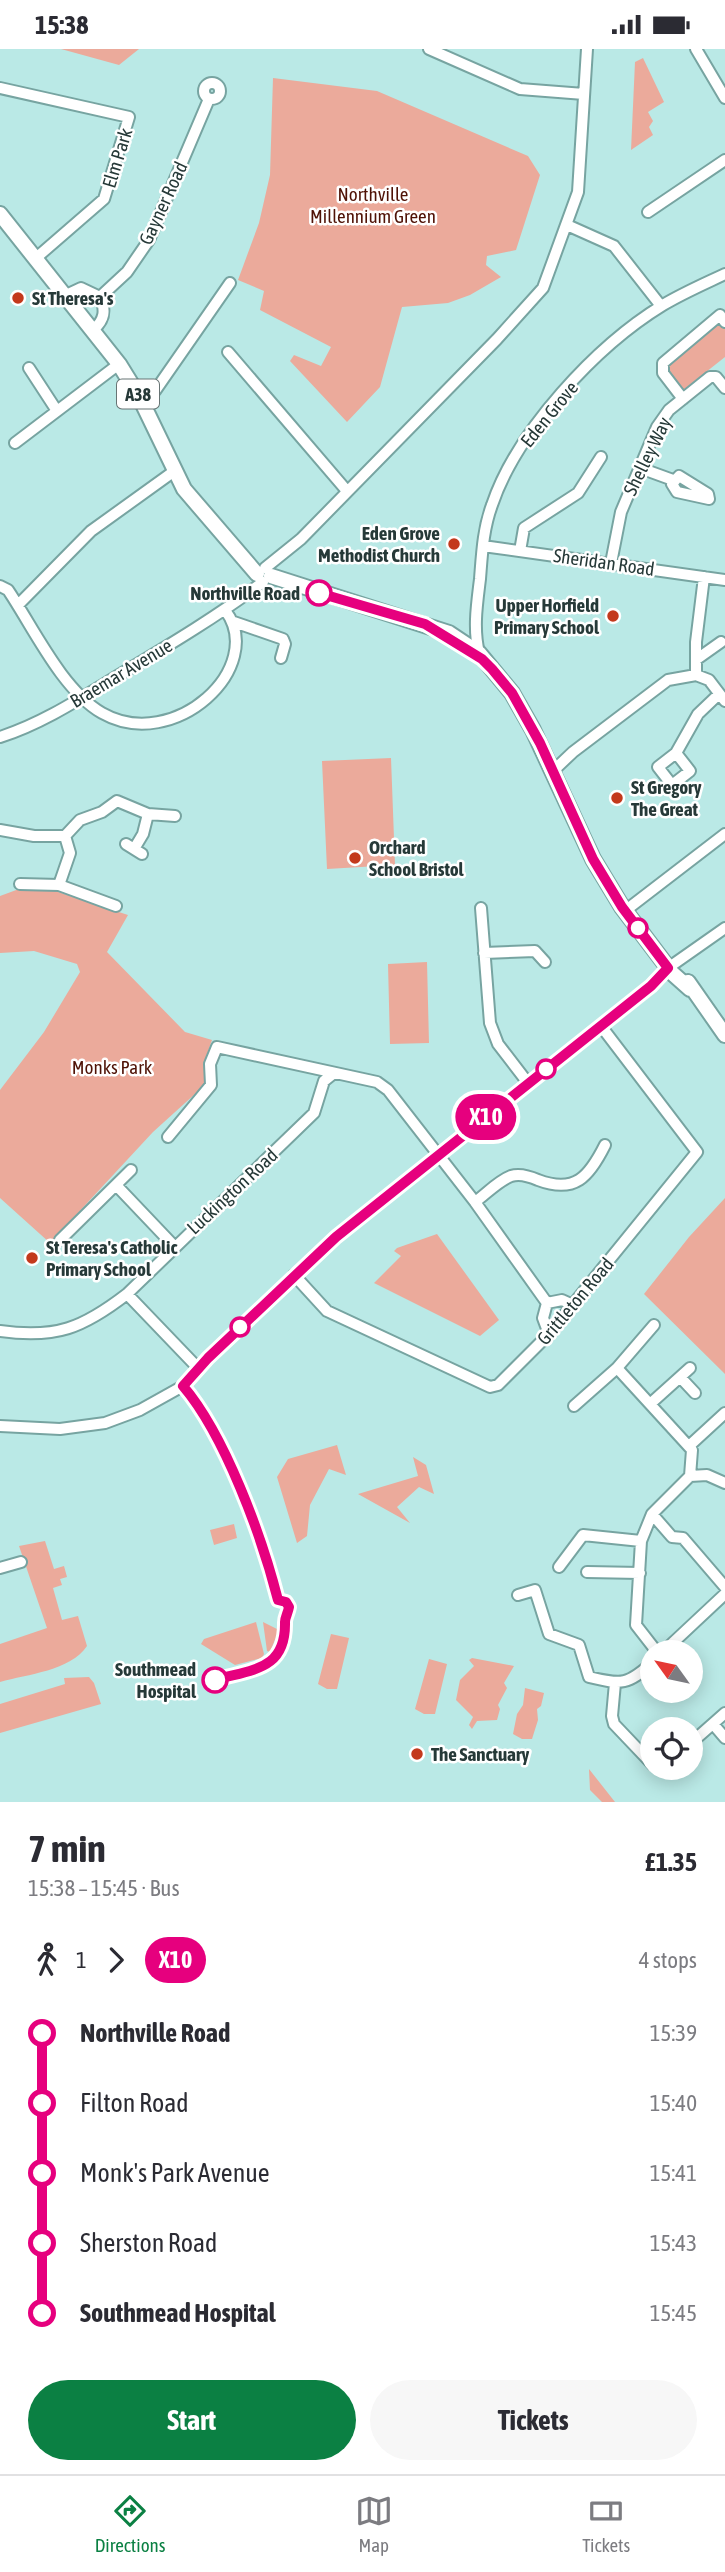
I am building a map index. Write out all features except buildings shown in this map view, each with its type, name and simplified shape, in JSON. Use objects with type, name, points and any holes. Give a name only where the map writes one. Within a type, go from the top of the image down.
[{"type":"main road","name":"A38","points":[[0,214],[40,254],[66,295],[119,364],[140,398],[173,472],[190,497],[264,575]]},
{"type":"main road","points":[[264,575],[440,631],[461,640],[481,656],[512,693],[554,770],[593,859],[690,989],[720,1017],[725,1035]]},
{"type":"main road","points":[[440,631],[481,656]]},
{"type":"street","points":[[429,49],[520,89],[584,94]]},
{"type":"street","points":[[264,575],[534,300],[548,277],[580,179],[587,49]]},
{"type":"street","points":[[696,49],[725,98]]},
{"type":"street","name":"Elm Park","points":[[0,88],[129,117],[104,199],[40,254]]},
{"type":"street","name":"Gayner Road","points":[[100,297],[127,272],[149,240],[209,99]]},
{"type":"street","points":[[648,212],[725,160]]},
{"type":"street","points":[[567,225],[614,246],[661,306]]},
{"type":"street","name":"Eden Grove","points":[[481,656],[475,623],[483,546],[492,503],[509,467],[542,418],[601,354],[661,306],[725,274]]},
{"type":"street","points":[[140,398],[155,391],[230,283]]},
{"type":"street","points":[[66,295],[81,288],[100,297],[105,311],[101,323],[93,330]]},
{"type":"street","points":[[683,399],[663,373],[663,363],[720,314]]},
{"type":"street","points":[[228,352],[347,491]]},
{"type":"street","points":[[18,436],[57,411],[119,364]]},
{"type":"street","points":[[27,374],[57,411]]},
{"type":"street","name":"Shelley Way","points":[[611,563],[617,524],[662,419],[708,378],[721,383]]},
{"type":"street","points":[[520,551],[524,528],[578,493],[601,457]]},
{"type":"street","points":[[640,468],[673,481]]},
{"type":"street","points":[[18,605],[91,531],[173,472]]},
{"type":"street","name":"Sheridan Road","points":[[483,546],[725,580]]},
{"type":"street","name":"Braemar Avenue","points":[[0,737],[43,719],[225,610],[264,575]]},
{"type":"street","points":[[696,675],[695,642],[704,577]]},
{"type":"street","points":[[0,586],[8,590],[40,644],[83,696],[100,712],[128,723],[157,724],[187,715],[206,699],[222,678],[234,648],[234,622]]},
{"type":"street","points":[[225,610],[234,622],[283,639],[285,644],[281,658]]},
{"type":"street","points":[[461,640],[471,635],[475,623]]},
{"type":"street","points":[[697,659],[721,642]]},
{"type":"street","points":[[554,770],[573,752],[668,680],[696,675],[707,679],[722,698],[698,714],[676,753]]},
{"type":"street","points":[[0,830],[34,836],[65,836],[80,820],[102,812],[117,801],[148,814],[175,816]]},
{"type":"street","points":[[134,849],[143,834],[148,814]]},
{"type":"street","points":[[625,904],[725,834]]},
{"type":"street","points":[[59,885],[70,853],[65,836]]},
{"type":"street","points":[[20,884],[59,885],[116,906]]},
{"type":"street","points":[[481,908],[487,1006],[494,1034],[528,1083]]},
{"type":"street","points":[[0,1426],[60,1429],[105,1423],[140,1410],[183,1386],[198,1368],[336,1237],[725,928]]},
{"type":"street","points":[[484,953],[535,951],[545,962]]},
{"type":"street","name":"Grittleton Road","points":[[294,1275],[327,1311],[490,1387],[498,1385],[549,1334],[697,1152],[601,1026]]},
{"type":"street","points":[[170,1131],[211,1085],[210,1064],[217,1047],[373,1081],[388,1090],[439,1155],[547,1303]]},
{"type":"street","name":"Luckington Road","points":[[0,1331],[41,1334],[87,1323],[127,1294],[314,1113],[324,1081],[334,1073]]},
{"type":"street","points":[[202,1095],[211,1104]]},
{"type":"street","points":[[475,1202],[511,1176],[528,1176],[554,1185],[573,1184],[591,1170],[605,1145]]},
{"type":"street","points":[[66,1237],[131,1170]]},
{"type":"street","points":[[116,1185],[174,1246]]},
{"type":"street","points":[[127,1294],[198,1368]]},
{"type":"street","points":[[547,1303],[562,1300],[573,1305]]},
{"type":"street","points":[[547,1303],[543,1318],[549,1334]]},
{"type":"street","points":[[574,1406],[617,1368],[654,1325]]},
{"type":"street","points":[[617,1368],[690,1448],[690,1476]]},
{"type":"street","points":[[650,1404],[690,1368]]},
{"type":"street","points":[[680,1377],[695,1394]]},
{"type":"street","points":[[690,1448],[725,1413]]},
{"type":"street","points":[[648,1640],[636,1625],[641,1541],[652,1514],[690,1476],[707,1475],[724,1479]]},
{"type":"street","points":[[652,1514],[672,1537],[683,1538],[725,1587]]},
{"type":"street","points":[[559,1567],[583,1535],[641,1541]]},
{"type":"street","points":[[0,1568],[21,1562]]},
{"type":"street","points":[[587,1572],[640,1573]]},
{"type":"street","points":[[518,1595],[535,1590],[549,1634],[579,1645],[589,1677],[615,1683],[633,1679],[640,1673]]},
{"type":"street","points":[[676,1640],[725,1594]]},
{"type":"street","points":[[615,1683],[612,1716],[614,1724],[640,1751]]},
{"type":"street","points":[[703,1733],[725,1713]]},
{"type":"street","points":[[713,1724],[725,1738]]},
{"type":"green space","points":[[61,49],[139,49],[119,65]]},
{"type":"green space","points":[[643,58],[664,102],[648,112],[653,121],[649,127],[653,135],[631,150],[635,62]]},
{"type":"green space","name":"Northville Millennium Green","points":[[273,78],[377,91],[528,156],[540,175],[516,250],[487,256],[486,265],[501,277],[470,295],[448,303],[402,307],[380,387],[347,422],[290,361],[294,355],[321,366],[331,347],[260,310],[264,291],[238,280],[259,223],[270,175]]},
{"type":"green space","points":[[717,324],[725,329],[725,357],[682,391],[666,372],[665,365]]},
{"type":"green space","points":[[391,758],[395,865],[327,869],[322,761]]},
{"type":"green space","name":"Monks Park","points":[[46,888],[128,915],[107,952],[185,1032],[212,1040],[206,1057],[206,1084],[153,1132],[50,1243],[0,1198],[0,1090],[44,1032],[80,972],[77,964],[34,951],[0,953],[0,896],[19,889]]},
{"type":"green space","points":[[427,962],[429,1043],[390,1044],[388,964]]},
{"type":"green space","points":[[725,1198],[725,1374],[644,1294],[689,1237]]},
{"type":"green space","points":[[437,1234],[499,1320],[480,1336],[374,1283],[401,1256],[394,1251],[397,1248]]},
{"type":"green space","points":[[337,1445],[346,1475],[329,1469],[310,1505],[307,1536],[297,1543],[277,1477],[288,1459]]},
{"type":"green space","points":[[413,1457],[426,1465],[434,1494],[419,1487],[397,1507],[410,1523],[358,1494],[418,1476]]},
{"type":"green space","points":[[234,1524],[237,1538],[214,1545],[210,1530]]},
{"type":"green space","points":[[45,1541],[54,1569],[64,1566],[67,1577],[60,1579],[62,1585],[53,1588],[62,1620],[78,1616],[87,1646],[80,1654],[59,1666],[0,1682],[0,1644],[47,1628],[19,1546]]},
{"type":"green space","points":[[256,1622],[264,1654],[262,1658],[235,1665],[201,1644],[204,1639]]},
{"type":"green space","points":[[263,1622],[279,1630],[270,1652],[267,1651]]},
{"type":"green space","points":[[331,1634],[349,1638],[337,1689],[327,1689],[318,1684]]},
{"type":"green space","points":[[472,1658],[514,1666],[504,1683],[507,1688],[498,1705],[500,1709],[497,1720],[477,1721],[472,1729],[469,1725],[473,1717],[456,1700],[460,1680],[474,1666],[469,1660]]},
{"type":"green space","points":[[429,1659],[447,1664],[435,1714],[424,1714],[415,1709]]},
{"type":"green space","points":[[89,1677],[94,1683],[101,1704],[0,1733],[0,1704],[65,1684],[64,1678]]},
{"type":"green space","points":[[525,1688],[544,1693],[541,1706],[537,1709],[538,1720],[532,1739],[522,1739],[513,1734],[517,1714],[523,1705]]},
{"type":"green space","points":[[589,1769],[615,1802],[602,1802],[590,1790]]},
{"type":"bus line","name":"X10","points":[[215,1680],[265,1665],[276,1658],[286,1635],[284,1618],[288,1615],[289,1607],[286,1602],[278,1600],[267,1560],[241,1492],[204,1414],[183,1386],[208,1358],[336,1237],[651,986],[668,968],[622,907],[621,901],[593,859],[540,743],[512,693],[492,669],[482,659],[425,624],[319,593]]},
{"type":"place","name":"St Theresa's","points":[[18,298]]},
{"type":"place","name":"Eden Grove Methodist Church","points":[[454,544]]},
{"type":"place","name":"Northville Road","points":[[319,593]]},
{"type":"place","name":"Upper Horfield Primary School","points":[[613,616]]},
{"type":"place","name":"St Gregory The Great","points":[[617,798]]},
{"type":"place","name":"Orchard School Bristol","points":[[355,858]]},
{"type":"place","name":"St Teresa's Catholic Primary School","points":[[32,1258]]},
{"type":"place","name":"Southmead Hospital","points":[[215,1680]]},
{"type":"place","name":"The Sanctuary","points":[[417,1754]]}]
